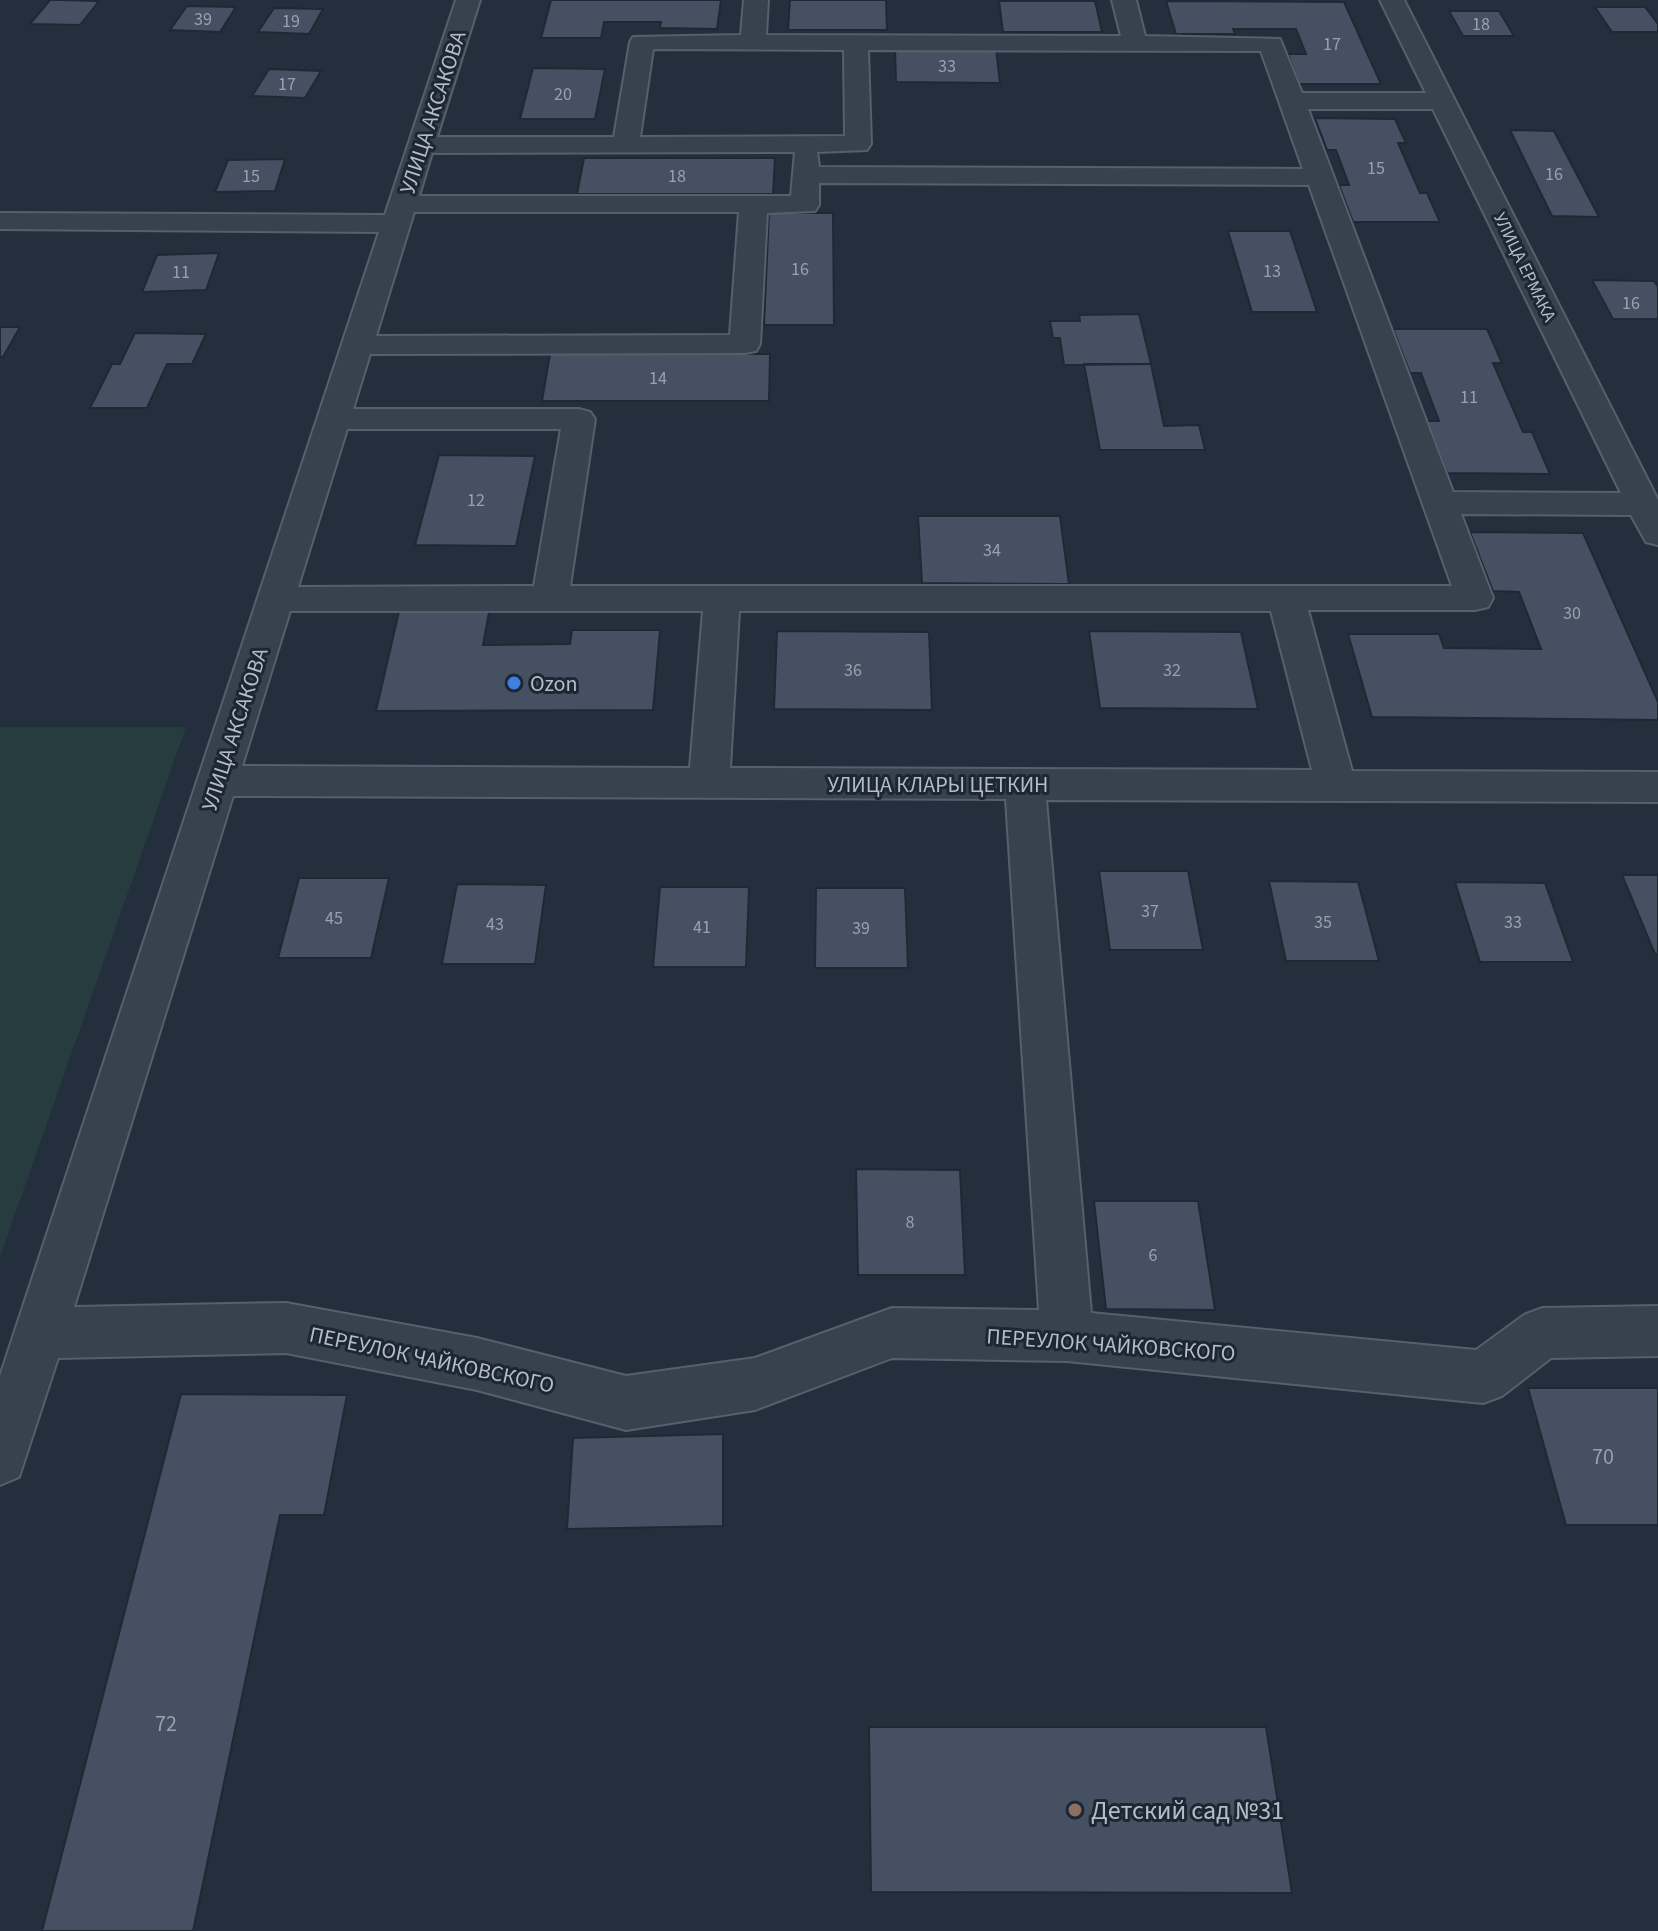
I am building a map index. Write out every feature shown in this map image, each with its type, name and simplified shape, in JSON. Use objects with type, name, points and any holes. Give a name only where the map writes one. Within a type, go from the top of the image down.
[{"type":"street","name":"УЛИЦА АКСАКОВА","points":[[0,1458],[468,0]]},
{"type":"street","points":[[753,42],[756,0]]},
{"type":"street","points":[[1124,0],[1135,43]]},
{"type":"street","name":"УЛИЦА ЕРМАКА","points":[[1392,0],[1650,519]]},
{"type":"street","points":[[276,599],[1475,598],[1271,44],[642,42],[626,144]]},
{"type":"street","points":[[422,145],[858,144],[856,42]]},
{"type":"street","points":[[1292,101],[1443,101]]},
{"type":"street","points":[[0,221],[805,205],[806,144]]},
{"type":"street","points":[[806,175],[1320,177]]},
{"type":"street","points":[[357,345],[745,344],[753,204]]},
{"type":"street","points":[[333,419],[579,419],[550,599]]},
{"type":"street","points":[[1440,503],[1650,519]]},
{"type":"street","points":[[1286,598],[1336,785]]},
{"type":"street","points":[[709,783],[722,599]]},
{"type":"street","name":"УЛИЦА КЛАРЫ ЦЕТКИН","points":[[217,781],[1658,787]]},
{"type":"street","points":[[1025,784],[1067,1336]]},
{"type":"street","name":"ПЕРЕУЛОК ЧАЙКОВСКОГО","points":[[40,1333],[286,1328],[477,1364],[626,1403],[755,1384],[892,1333],[1067,1336],[1483,1377],[1542,1333],[1658,1331]]},
{"type":"green space","points":[[0,727],[186,727],[0,1257]]},
{"type":"building","points":[[50,0],[99,1],[80,25],[30,24]]},
{"type":"building","points":[[551,0],[721,0],[717,29],[660,28],[661,22],[604,22],[601,38],[541,38]]},
{"type":"building","points":[[790,0],[886,0],[887,30],[788,30]]},
{"type":"building","points":[[999,1],[1095,1],[1102,32],[1003,32]]},
{"type":"building","points":[[1166,1],[1344,2],[1381,84],[1299,84],[1288,54],[1306,54],[1296,29],[1233,29],[1235,34],[1176,34]]},
{"type":"building","points":[[187,6],[236,7],[220,32],[170,30]]},
{"type":"building","points":[[1595,7],[1645,7],[1658,24],[1658,32],[1612,32]]},
{"type":"building","points":[[274,8],[323,9],[309,34],[258,32]]},
{"type":"building","points":[[1449,11],[1499,11],[1514,36],[1463,36]]},
{"type":"building","points":[[895,48],[996,49],[1000,83],[896,82]]},
{"type":"building","points":[[533,68],[605,69],[595,119],[520,119]]},
{"type":"building","points":[[269,69],[321,71],[305,98],[252,96]]},
{"type":"building","points":[[1315,118],[1395,119],[1406,143],[1398,143],[1420,193],[1427,193],[1440,222],[1353,222],[1339,185],[1349,185],[1336,150],[1327,150]]},
{"type":"building","points":[[1510,130],[1554,131],[1599,217],[1552,216]]},
{"type":"building","points":[[584,158],[775,158],[773,194],[577,194]]},
{"type":"building","points":[[285,159],[275,191],[215,192],[228,160]]},
{"type":"building","points":[[769,213],[833,213],[834,325],[764,325]]},
{"type":"building","points":[[1228,231],[1290,231],[1317,312],[1252,312]]},
{"type":"building","points":[[219,253],[206,290],[142,292],[157,255]]},
{"type":"building","points":[[1592,280],[1654,281],[1658,287],[1658,319],[1613,319]]},
{"type":"building","points":[[1139,314],[1151,364],[1064,365],[1060,338],[1053,338],[1050,321],[1080,321],[1079,315]]},
{"type":"building","points":[[0,327],[20,327],[3,357],[0,357]]},
{"type":"building","points":[[1393,329],[1487,329],[1502,363],[1493,363],[1523,432],[1532,432],[1550,474],[1447,473],[1427,421],[1439,421],[1421,373],[1410,373]]},
{"type":"building","points":[[135,333],[206,334],[192,364],[167,364],[147,408],[90,408],[112,364],[120,364]]},
{"type":"building","points":[[550,354],[770,354],[769,401],[542,401]]},
{"type":"building","points":[[1084,364],[1151,364],[1164,426],[1199,425],[1205,450],[1100,450]]},
{"type":"building","points":[[439,455],[535,456],[516,546],[415,545]]},
{"type":"building","points":[[918,516],[1060,516],[1069,584],[922,583]]},
{"type":"building","points":[[1470,532],[1583,533],[1658,702],[1658,720],[1372,717],[1348,634],[1439,634],[1444,648],[1541,649],[1519,592],[1493,591]]},
{"type":"building","points":[[400,607],[490,607],[483,645],[570,644],[572,630],[660,630],[653,710],[376,711]]},
{"type":"building","points":[[777,631],[929,632],[932,710],[774,709]]},
{"type":"building","points":[[1089,631],[1241,632],[1258,709],[1100,708]]},
{"type":"building","points":[[1099,871],[1188,871],[1203,950],[1110,950]]},
{"type":"building","points":[[1622,875],[1658,875],[1658,954],[1655,954]]},
{"type":"building","points":[[299,878],[389,878],[371,958],[278,958]]},
{"type":"building","points":[[1269,881],[1358,882],[1379,961],[1286,961]]},
{"type":"building","points":[[1455,882],[1545,883],[1573,962],[1480,962]]},
{"type":"building","points":[[457,884],[546,885],[535,964],[442,964]]},
{"type":"building","points":[[660,887],[749,887],[746,967],[653,967]]},
{"type":"building","points":[[816,888],[905,888],[908,968],[815,968]]},
{"type":"building","points":[[856,1169],[960,1170],[965,1275],[858,1275]]},
{"type":"building","points":[[1094,1201],[1198,1201],[1215,1310],[1106,1309]]},
{"type":"building","points":[[1528,1388],[1658,1388],[1658,1525],[1566,1525]]},
{"type":"building","points":[[181,1394],[347,1395],[324,1515],[280,1515],[193,1931],[42,1931]]},
{"type":"building","points":[[723,1434],[723,1526],[567,1529],[573,1438]]},
{"type":"building","name":"Детский сад №31","points":[[869,1727],[1266,1727],[1292,1893],[871,1892]]},
{"type":"place","name":"Ozon","points":[[514,683]]},
{"type":"place","name":"Детский сад №31","points":[[1075,1810]]}]
